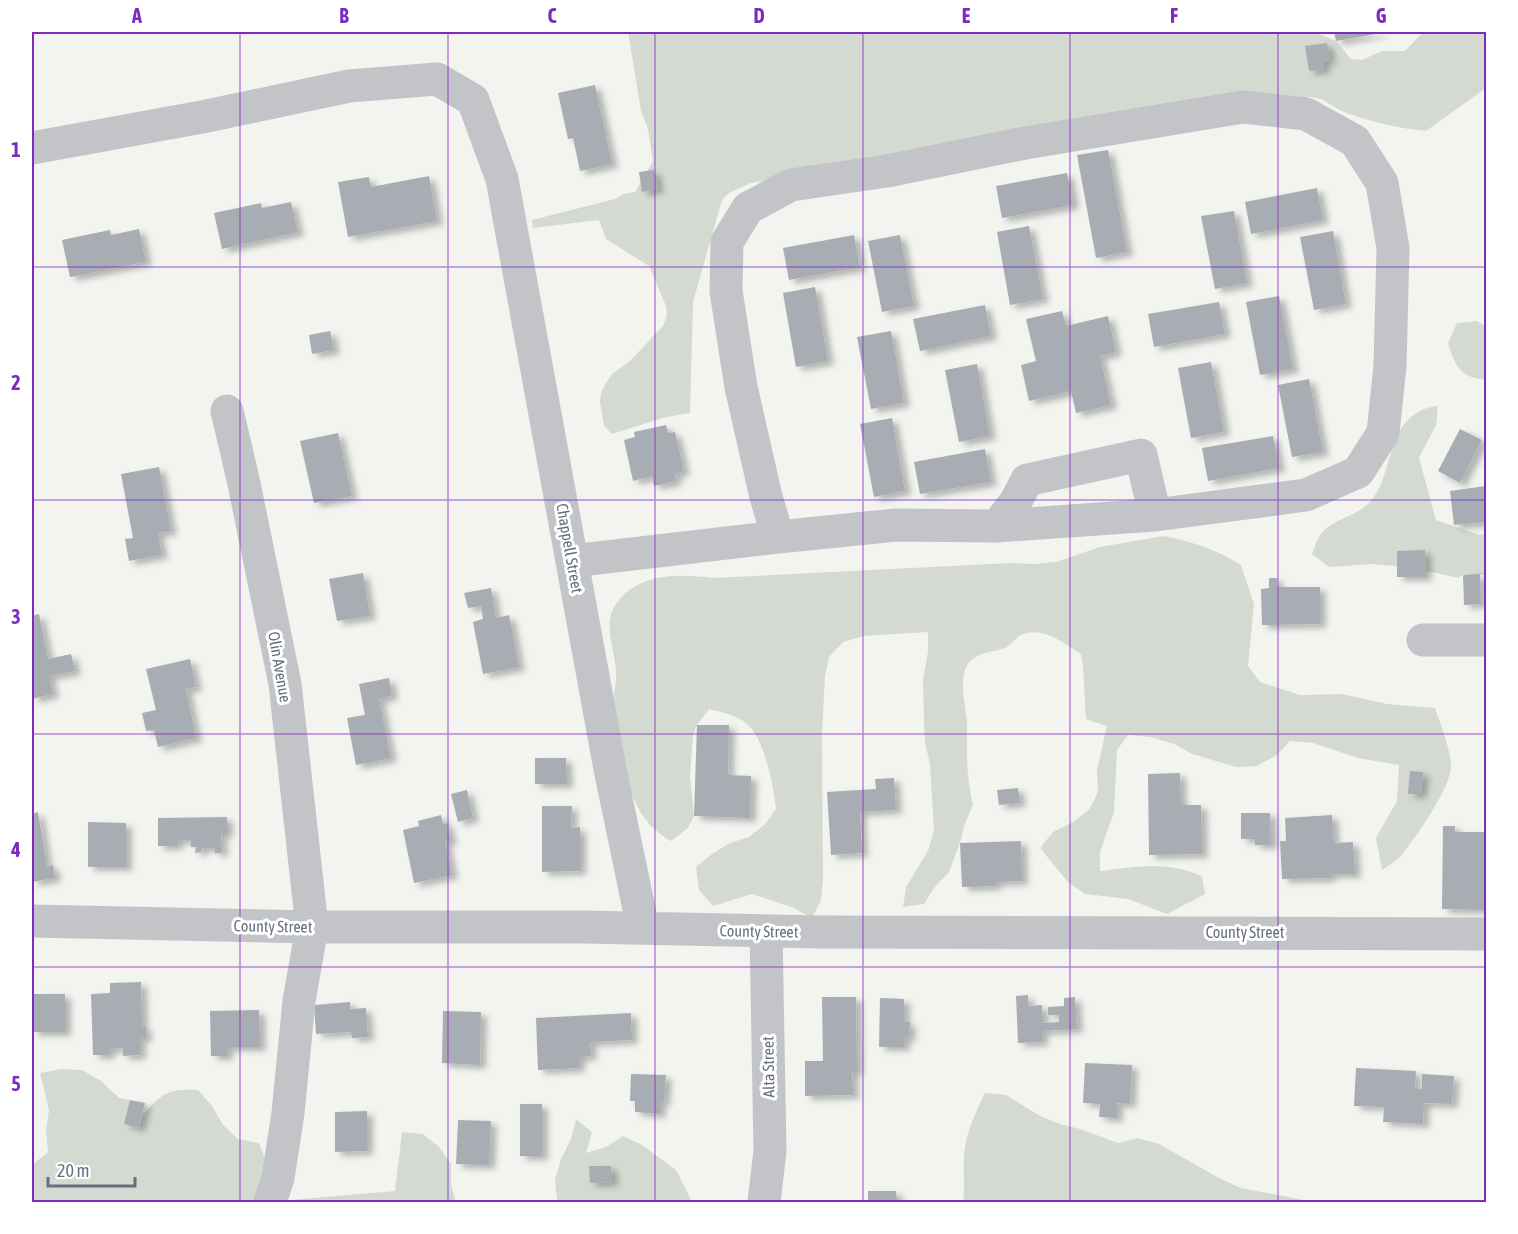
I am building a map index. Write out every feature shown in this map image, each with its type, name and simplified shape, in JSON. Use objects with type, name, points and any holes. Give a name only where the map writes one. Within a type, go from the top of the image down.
[{"type":"street","name":"Chappell Street","points":[[32,148],[202,117],[349,86],[437,79],[473,100],[504,191],[610,769],[643,928]]},
{"type":"street","points":[[572,561],[896,525],[998,525],[1155,515],[1306,495],[1358,472],[1383,433],[1390,366],[1393,248],[1382,183],[1355,141],[1306,114],[1243,107],[1025,143],[887,171],[791,185],[748,208],[727,242],[726,291],[741,387],[765,497],[778,537]]},
{"type":"street","name":"Olin Avenue","points":[[227,411],[285,684],[312,927],[299,1001],[287,1124],[278,1178],[270,1203]]},
{"type":"street","points":[[998,525],[1016,501],[1027,480],[1141,455],[1155,515]]},
{"type":"street","points":[[1423,640],[1486,640]]},
{"type":"street","name":"County Street","points":[[32,921],[312,927],[1486,934]]},
{"type":"street","name":"Alta Street","points":[[764,1203],[770,1151],[766,931]]},
{"type":"shaded area","points":[[628,32],[1315,32],[1336,41],[1351,59],[1362,60],[1382,51],[1405,51],[1423,32],[1486,32],[1486,88],[1426,131],[1364,119],[1311,97],[751,183],[729,193],[722,200],[693,302],[690,413],[666,417],[612,434],[604,426],[600,402],[601,393],[612,374],[630,361],[663,326],[667,316],[666,306],[649,266],[606,239],[599,220],[533,228],[532,220],[635,192],[653,161],[648,129],[641,111]]},
{"type":"shaded area","points":[[1477,321],[1486,327],[1486,380],[1477,379],[1460,370],[1448,343],[1457,323]]},
{"type":"shaded area","points":[[1438,406],[1436,425],[1419,458],[1436,520],[1480,535],[1486,533],[1486,575],[1463,575],[1458,578],[1372,564],[1329,567],[1312,554],[1319,537],[1329,526],[1369,503],[1377,493],[1401,430],[1409,419],[1420,411]]},
{"type":"shaded area","points":[[1163,536],[1204,547],[1241,565],[1254,604],[1248,666],[1260,682],[1300,695],[1342,694],[1387,704],[1435,708],[1449,751],[1450,775],[1423,826],[1401,856],[1382,870],[1376,838],[1397,801],[1399,765],[1358,758],[1313,743],[1290,741],[1277,755],[1257,766],[1236,767],[1192,754],[1174,744],[1151,737],[1128,735],[1117,750],[1114,812],[1100,852],[1100,871],[1151,866],[1175,868],[1202,876],[1205,894],[1167,914],[1128,899],[1085,894],[1068,882],[1040,848],[1053,832],[1073,822],[1089,810],[1098,792],[1097,770],[1107,726],[1086,719],[1081,654],[1054,637],[1031,632],[1018,637],[1005,648],[976,657],[965,670],[963,693],[967,723],[967,764],[973,805],[949,872],[934,888],[924,904],[903,907],[906,887],[928,851],[934,831],[930,764],[925,743],[924,721],[923,680],[928,652],[928,632],[863,636],[843,642],[829,657],[825,676],[822,733],[823,880],[821,900],[812,918],[794,908],[752,894],[713,906],[699,890],[696,867],[730,843],[749,837],[765,824],[776,809],[770,776],[759,741],[744,722],[729,714],[709,709],[697,725],[693,735],[690,775],[694,816],[688,828],[671,841],[649,823],[636,803],[631,792],[613,722],[616,671],[610,637],[610,620],[616,604],[636,586],[673,576],[713,578],[1011,563],[1035,564],[1056,562],[1100,547]]},
{"type":"shaded area","points":[[61,1069],[82,1070],[101,1081],[119,1098],[130,1100],[144,1114],[167,1093],[198,1090],[212,1106],[223,1125],[238,1139],[259,1143],[267,1165],[260,1202],[32,1202],[32,1165],[48,1152],[46,1130],[49,1110],[40,1073]]},
{"type":"shaded area","points":[[985,1093],[1006,1095],[1040,1116],[1118,1143],[1138,1138],[1159,1144],[1241,1188],[1314,1202],[1161,1202],[1157,1200],[1139,1202],[963,1202],[965,1147]]},
{"type":"shaded area","points":[[576,1119],[592,1132],[586,1153],[606,1147],[623,1136],[642,1145],[676,1170],[692,1202],[511,1202],[557,1200],[555,1180]]},
{"type":"shaded area","points":[[402,1132],[423,1134],[439,1147],[451,1164],[451,1185],[456,1202],[289,1202],[290,1200],[395,1191]]},
{"type":"building","points":[[1334,32],[1381,32],[1381,33],[1336,41]]},
{"type":"building","points":[[1327,43],[1330,60],[1323,61],[1324,69],[1309,71],[1305,46]]},
{"type":"building","points":[[595,85],[612,164],[580,171],[573,138],[568,139],[558,93]]},
{"type":"building","points":[[1108,150],[1127,252],[1096,258],[1077,155]]},
{"type":"building","points":[[654,170],[658,189],[642,192],[639,172]]},
{"type":"building","points":[[1067,173],[1073,205],[1002,218],[996,186]]},
{"type":"building","points":[[429,176],[437,221],[348,237],[338,182],[369,177],[371,187]]},
{"type":"building","points":[[1317,188],[1323,220],[1251,234],[1245,202]]},
{"type":"building","points":[[291,202],[298,232],[222,249],[214,213],[261,203],[262,208]]},
{"type":"building","points":[[1234,211],[1247,283],[1215,289],[1201,216]]},
{"type":"building","points":[[1029,226],[1043,299],[1010,305],[997,232]]},
{"type":"building","points":[[139,229],[146,262],[70,277],[62,240],[110,230],[111,235]]},
{"type":"building","points":[[1333,231],[1346,304],[1314,310],[1300,237]]},
{"type":"building","points":[[854,235],[860,267],[789,280],[783,248]]},
{"type":"building","points":[[900,235],[914,306],[882,312],[868,241]]},
{"type":"building","points":[[815,287],[828,361],[796,367],[783,293]]},
{"type":"building","points":[[1279,296],[1293,369],[1260,375],[1246,302]]},
{"type":"building","points":[[1219,302],[1225,334],[1154,347],[1148,314]]},
{"type":"building","points":[[985,305],[991,336],[920,351],[913,319]]},
{"type":"building","points":[[1062,311],[1066,326],[1108,316],[1116,352],[1100,356],[1111,405],[1076,413],[1071,391],[1029,401],[1021,365],[1036,361],[1026,319]]},
{"type":"building","points":[[330,331],[334,350],[312,354],[309,335]]},
{"type":"building","points":[[891,331],[904,403],[871,409],[857,337]]},
{"type":"building","points":[[1211,362],[1224,432],[1191,438],[1178,368]]},
{"type":"building","points":[[977,364],[990,436],[959,442],[945,370]]},
{"type":"building","points":[[1309,379],[1323,452],[1292,457],[1278,385]]},
{"type":"building","points":[[892,418],[905,491],[874,497],[860,424]]},
{"type":"building","points":[[666,425],[668,433],[675,432],[684,471],[675,474],[676,481],[654,486],[652,476],[633,481],[624,440],[635,437],[634,432]]},
{"type":"building","points":[[1460,429],[1482,440],[1460,483],[1438,471]]},
{"type":"building","points":[[338,433],[352,496],[314,503],[300,441]]},
{"type":"building","points":[[1273,436],[1279,468],[1208,481],[1202,448]]},
{"type":"building","points":[[985,449],[991,482],[920,494],[914,462]]},
{"type":"building","points":[[159,467],[171,531],[158,533],[162,555],[129,561],[125,539],[133,538],[121,474]]},
{"type":"building","points":[[1486,486],[1486,522],[1454,525],[1450,491]]},
{"type":"building","points":[[1425,550],[1426,577],[1397,577],[1397,551]]},
{"type":"building","points":[[363,573],[370,616],[337,621],[329,579]]},
{"type":"building","points":[[1480,574],[1481,604],[1464,605],[1463,575]]},
{"type":"building","points":[[1269,578],[1277,578],[1277,587],[1320,587],[1320,624],[1262,625],[1261,589],[1269,588]]},
{"type":"building","points":[[491,588],[496,618],[509,615],[519,667],[483,674],[473,622],[483,619],[481,606],[468,608],[464,593]]},
{"type":"building","points":[[39,614],[48,659],[71,654],[75,671],[49,676],[53,694],[32,699],[32,616]]},
{"type":"building","points":[[190,659],[196,687],[186,689],[196,738],[158,747],[154,730],[146,731],[142,713],[156,710],[146,669]]},
{"type":"building","points":[[389,678],[392,696],[379,699],[391,758],[356,765],[347,718],[365,715],[359,684]]},
{"type":"building","points":[[697,725],[729,725],[728,775],[751,776],[750,818],[694,816]]},
{"type":"building","points":[[535,758],[566,758],[567,784],[535,784]]},
{"type":"building","points":[[1410,771],[1423,772],[1421,794],[1408,794]]},
{"type":"building","points":[[1180,773],[1181,805],[1201,805],[1202,854],[1149,855],[1148,774]]},
{"type":"building","points":[[894,778],[896,810],[860,812],[862,853],[831,855],[827,792],[876,789],[875,779]]},
{"type":"building","points":[[1018,788],[1020,803],[999,805],[997,790]]},
{"type":"building","points":[[467,790],[473,818],[458,822],[451,794]]},
{"type":"building","points":[[542,806],[572,806],[571,828],[580,827],[580,871],[542,872]]},
{"type":"building","points":[[38,812],[47,866],[53,865],[55,878],[32,882],[32,814]]},
{"type":"building","points":[[1241,813],[1270,813],[1271,845],[1255,845],[1255,839],[1241,839]]},
{"type":"building","points":[[441,815],[443,824],[447,823],[451,841],[445,842],[452,875],[414,883],[403,830],[419,826],[418,821]]},
{"type":"building","points":[[1332,815],[1334,843],[1353,842],[1355,874],[1330,874],[1330,878],[1282,879],[1280,841],[1286,841],[1285,818]]},
{"type":"building","points":[[227,817],[227,834],[221,834],[222,853],[215,853],[215,848],[201,848],[201,852],[195,853],[196,847],[191,847],[191,840],[177,840],[177,846],[158,846],[158,818]]},
{"type":"building","points":[[88,822],[126,823],[126,867],[88,867]]},
{"type":"building","points":[[1443,826],[1455,826],[1455,832],[1486,832],[1486,910],[1442,909]]},
{"type":"building","points":[[1021,841],[1022,881],[995,882],[995,886],[962,887],[960,843]]},
{"type":"building","points":[[141,982],[142,1027],[146,1027],[146,1038],[140,1038],[140,1055],[123,1056],[123,1048],[109,1049],[109,1055],[93,1055],[91,994],[110,993],[110,983]]},
{"type":"building","points":[[32,994],[65,994],[65,1032],[32,1032]]},
{"type":"building","points":[[1028,995],[1028,1006],[1042,1005],[1043,1023],[1059,1022],[1059,1015],[1048,1015],[1048,1007],[1064,1006],[1064,998],[1075,997],[1077,1029],[1042,1031],[1042,1042],[1018,1043],[1016,996]]},
{"type":"building","points":[[822,997],[856,997],[857,1072],[852,1072],[853,1095],[805,1096],[805,1061],[823,1061]]},
{"type":"building","points":[[880,998],[904,999],[904,1022],[910,1022],[909,1037],[904,1038],[904,1047],[879,1047]]},
{"type":"building","points":[[350,1002],[350,1009],[366,1008],[368,1037],[352,1038],[351,1032],[316,1034],[314,1005]]},
{"type":"building","points":[[259,1010],[260,1047],[227,1047],[227,1056],[211,1056],[210,1011]]},
{"type":"building","points":[[443,1011],[481,1012],[480,1065],[442,1063]]},
{"type":"building","points":[[631,1013],[632,1040],[590,1042],[591,1056],[579,1057],[579,1068],[538,1070],[536,1018]]},
{"type":"building","points":[[1085,1063],[1132,1065],[1130,1104],[1117,1103],[1117,1118],[1099,1117],[1100,1104],[1083,1103]]},
{"type":"building","points":[[1356,1068],[1416,1071],[1415,1089],[1422,1089],[1422,1074],[1454,1076],[1452,1104],[1424,1103],[1423,1124],[1383,1122],[1384,1107],[1354,1106]]},
{"type":"building","points":[[631,1074],[666,1075],[664,1102],[660,1101],[660,1114],[635,1112],[635,1101],[630,1101]]},
{"type":"building","points":[[130,1100],[145,1103],[139,1128],[124,1124]]},
{"type":"building","points":[[520,1104],[542,1104],[542,1156],[520,1156]]},
{"type":"building","points":[[367,1111],[367,1151],[335,1152],[335,1112]]},
{"type":"building","points":[[458,1120],[491,1121],[489,1165],[456,1164]]},
{"type":"building","points":[[589,1166],[611,1166],[612,1182],[590,1183]]},
{"type":"building","points":[[868,1191],[896,1191],[897,1202],[868,1202]]}]
